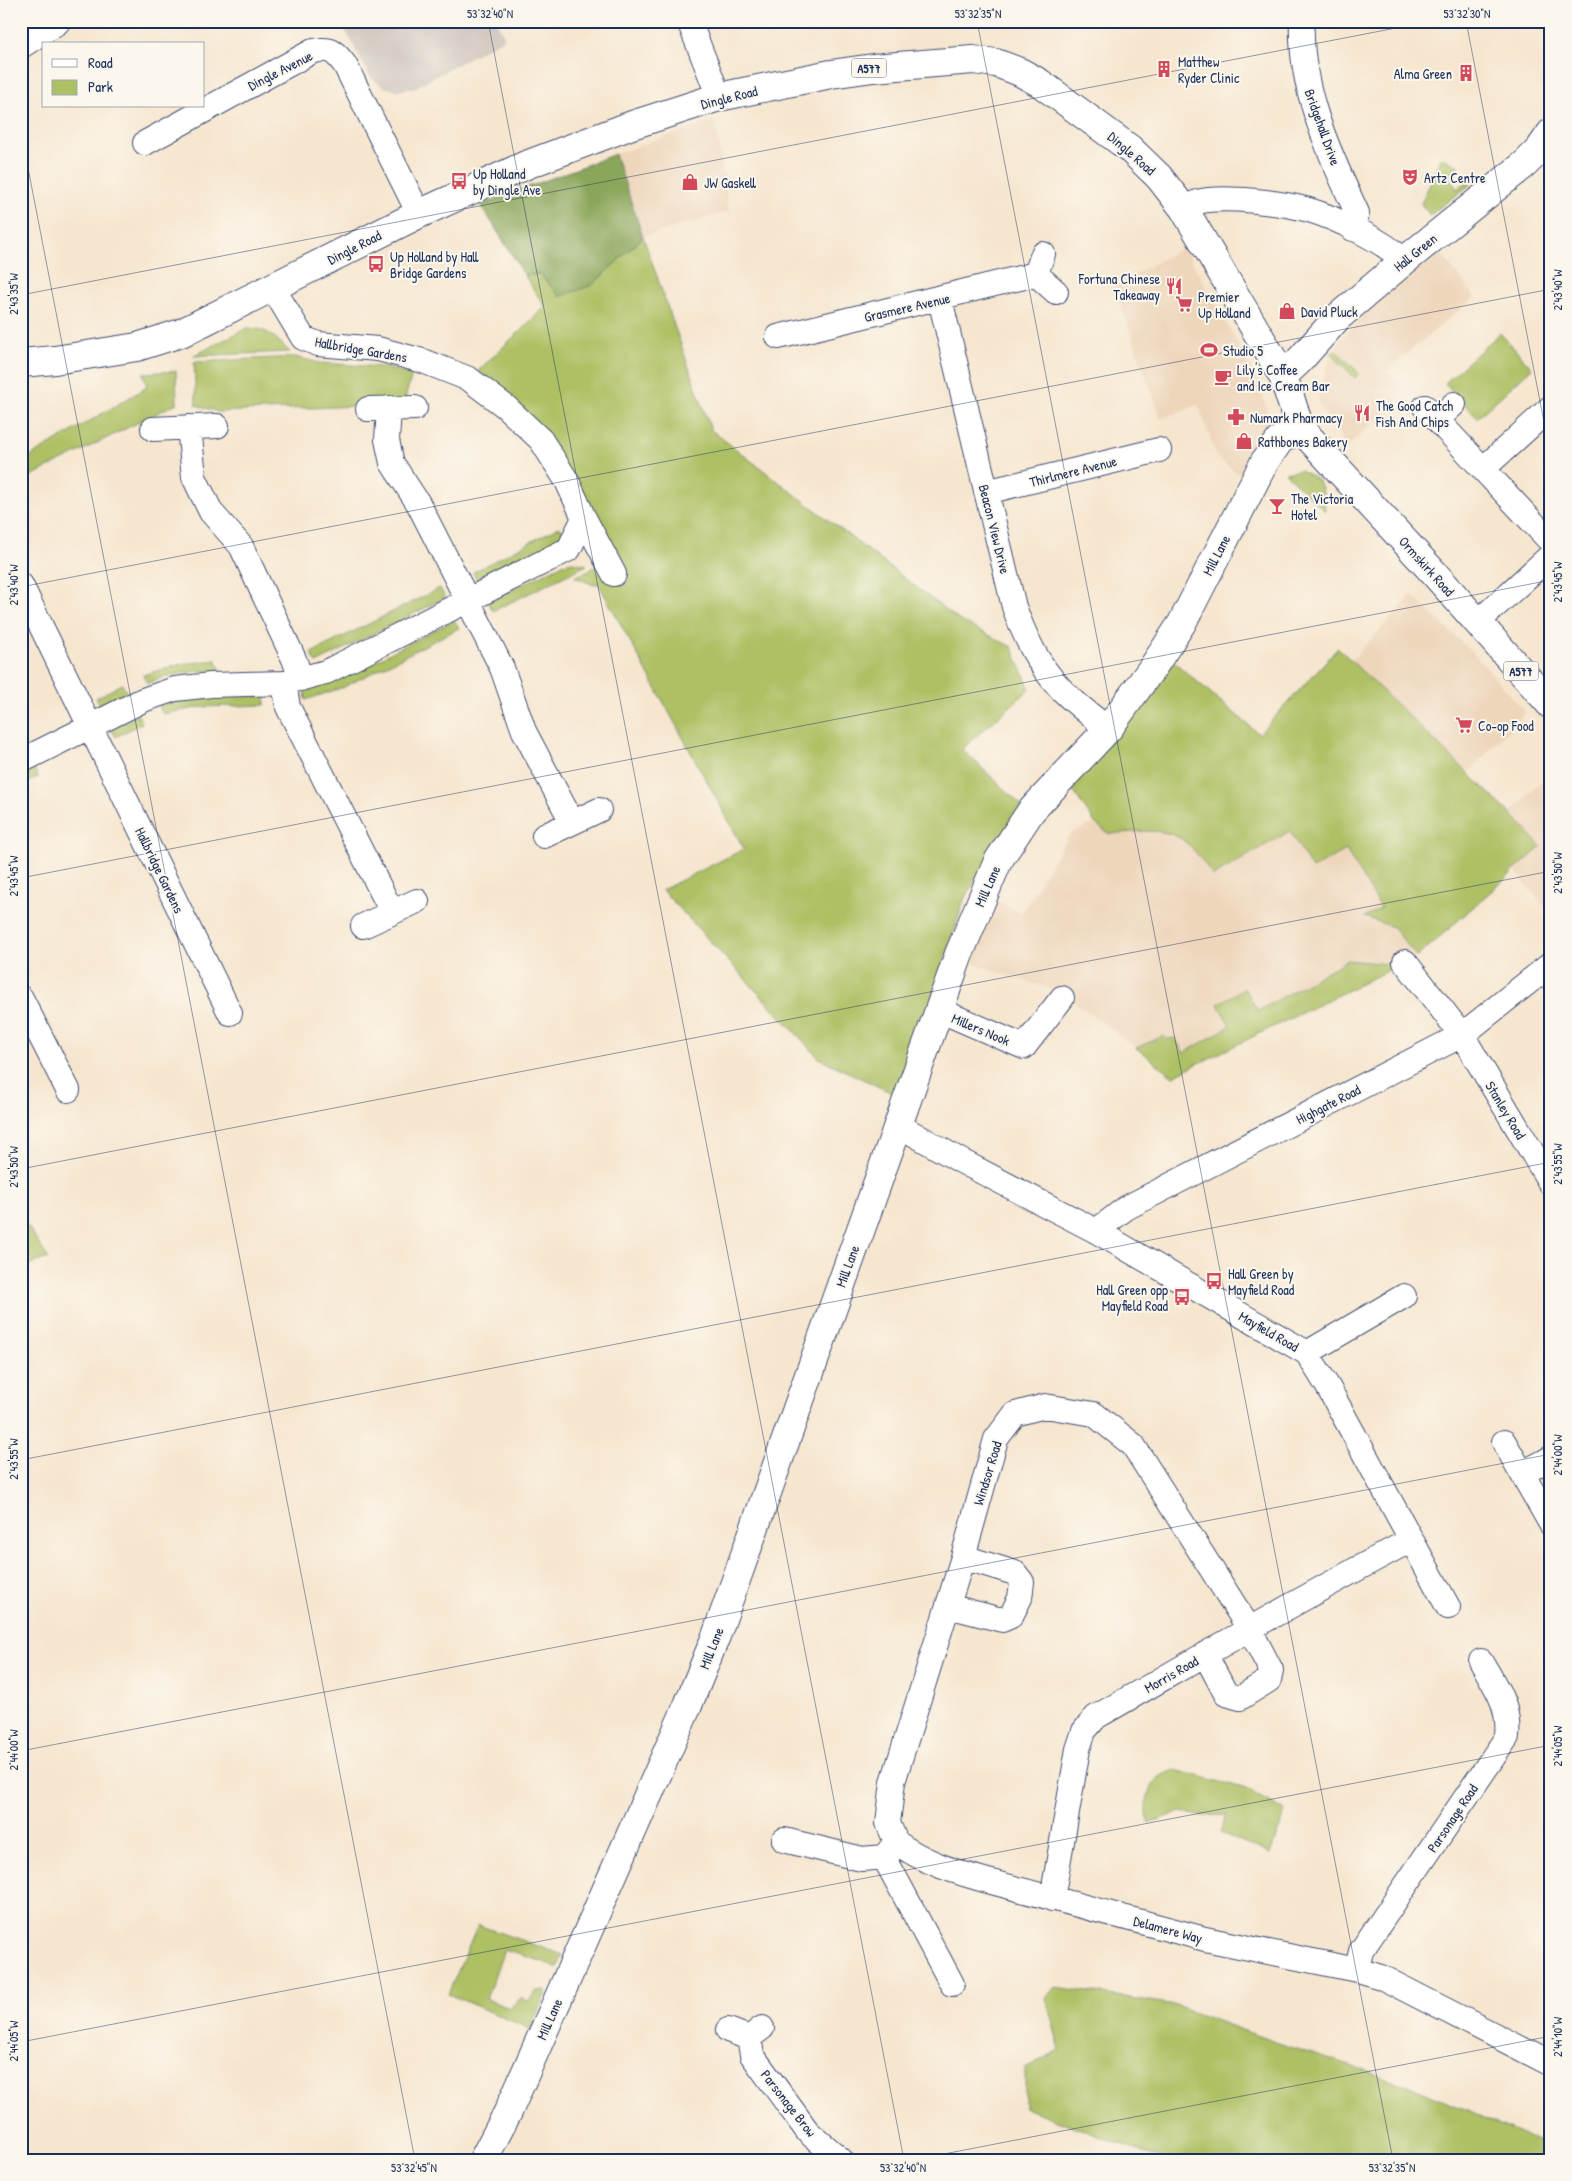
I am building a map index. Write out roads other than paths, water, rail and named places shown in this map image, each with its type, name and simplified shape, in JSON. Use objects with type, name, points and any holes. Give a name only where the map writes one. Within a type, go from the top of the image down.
[{"type":"street","points":[[21,44],[56,21]]},
{"type":"street","points":[[689,21],[719,97]]},
{"type":"street","name":"Bridgehall Drive","points":[[1302,21],[1304,68],[1310,96],[1357,213],[1353,229]]},
{"type":"street","name":"Dingle Avenue","points":[[145,143],[314,51],[328,49],[337,54],[345,65],[419,214]]},
{"type":"street","name":"Dingle Road","points":[[21,362],[55,360],[137,347],[182,333],[419,214],[526,165],[632,125],[719,97],[831,74],[873,68],[973,60],[996,63],[1040,82],[1129,148],[1159,177],[1184,209],[1283,376],[1300,428]]},
{"type":"street","name":"Hall Green","points":[[1283,376],[1338,317],[1404,261],[1525,164],[1539,150],[1551,133]]},
{"type":"street","points":[[1184,209],[1198,202],[1240,200],[1309,210],[1353,229],[1394,251],[1404,261]]},
{"type":"street","name":"Grasmere Avenue","points":[[778,337],[940,300],[1039,264],[1056,292]]},
{"type":"street","name":"Hallbridge Gardens","points":[[273,288],[303,338],[318,344],[360,346],[400,353],[469,379],[506,407],[541,440],[567,481],[584,518],[614,574]]},
{"type":"street","name":"Beacon View Drive","points":[[940,300],[1014,607],[1026,638],[1044,668],[1061,689],[1108,729]]},
{"type":"street","points":[[1484,469],[1551,407]]},
{"type":"street","points":[[415,408],[378,409],[392,463],[418,503],[468,600],[502,668],[524,731],[572,822]]},
{"type":"street","points":[[1439,410],[1484,469],[1551,542]]},
{"type":"street","points":[[152,429],[217,426]]},
{"type":"street","points":[[188,427],[194,478],[211,512],[240,546],[294,659],[293,681],[288,707],[392,912]]},
{"type":"street","name":"Ormskirk Road","points":[[1300,428],[1478,622],[1551,705]]},
{"type":"street","name":"Mill Lane","points":[[483,2160],[512,2103],[706,1660],[939,1010],[979,902],[998,861],[1031,812],[1108,729],[1182,623],[1265,461],[1280,440],[1300,428]]},
{"type":"street","name":"Thirlmere Avenue","points":[[986,492],[1158,450]]},
{"type":"street","points":[[21,761],[143,700],[175,689],[211,684],[293,681],[326,672],[569,549],[584,518]]},
{"type":"street","points":[[1478,622],[1551,555]]},
{"type":"street","name":"Hallbridge Gardens","points":[[21,585],[230,1013]]},
{"type":"street","points":[[544,836],[599,810]]},
{"type":"street","points":[[363,926],[417,900]]},
{"type":"street","name":"Stanley Road","points":[[1405,962],[1462,1035],[1551,1184]]},
{"type":"street","name":"Highgate Road","points":[[1096,1231],[1126,1208],[1462,1035],[1551,964]]},
{"type":"street","points":[[21,998],[35,1021],[68,1090]]},
{"type":"street","name":"Millers Nook","points":[[939,1010],[1018,1055],[1062,998]]},
{"type":"street","name":"Mayfield Road","points":[[898,1125],[961,1161],[1096,1231],[1307,1353],[1328,1387],[1448,1606]]},
{"type":"street","points":[[1307,1353],[1404,1296]]},
{"type":"street","name":"Windsor Road","points":[[952,1984],[890,1850],[888,1823],[893,1782],[963,1558],[996,1439],[1016,1414],[1045,1406],[1094,1414],[1133,1445],[1250,1630],[1271,1670],[1269,1680],[1240,1698],[1226,1694],[1205,1654]]},
{"type":"street","points":[[1504,1442],[1551,1524]]},
{"type":"street","points":[[1523,1473],[1551,1458]]},
{"type":"street","name":"Morris Road","points":[[1052,1899],[1078,1749],[1084,1731],[1096,1717],[1250,1630],[1308,1594],[1411,1540]]},
{"type":"street","points":[[948,1606],[1002,1620],[1012,1616],[1020,1598],[1022,1582],[1015,1573],[963,1558]]},
{"type":"street","name":"Parsonage Road","points":[[1357,1970],[1361,1951],[1507,1737],[1509,1721],[1502,1698],[1481,1661]]},
{"type":"street","points":[[784,1840],[862,1859],[890,1850]]},
{"type":"street","name":"Delamere Way","points":[[890,1850],[914,1856],[948,1870],[1206,1939],[1357,1970],[1381,1977],[1551,2064]]},
{"type":"street","name":"Parsonage Brow","points":[[746,2032],[752,2055],[808,2132],[841,2160]]},
{"type":"place","name":"Matthew Ryder Clinic","points":[[1164,69]]},
{"type":"place","name":"Alma Green","points":[[1466,73]]},
{"type":"place","name":"Artz Centre","points":[[1410,177]]},
{"type":"place","name":"Up Holland by Dingle Ave","points":[[459,181]]},
{"type":"place","name":"JW Gaskell","points":[[690,182]]},
{"type":"place","name":"Up Holland by Hall Bridge Gardens","points":[[376,264]]},
{"type":"place","name":"Fortuna Chinese Takeaway","points":[[1174,286]]},
{"type":"place","name":"Premier Up Holland","points":[[1184,304]]},
{"type":"place","name":"David Pluck","points":[[1287,311]]},
{"type":"place","name":"Studio 5","points":[[1209,350]]},
{"type":"place","name":"Lily's Coffee and Ice Cream Bar","points":[[1223,377]]},
{"type":"place","name":"The Good Catch Fish And Chips","points":[[1362,413]]},
{"type":"place","name":"Numark Pharmacy","points":[[1236,417]]},
{"type":"place","name":"Rathbones Bakery","points":[[1244,441]]},
{"type":"place","name":"The Victoria Hotel","points":[[1277,506]]},
{"type":"place","name":"Co-op Food","points":[[1464,725]]},
{"type":"place","name":"Hall Green by Mayfield Road","points":[[1214,1281]]},
{"type":"place","name":"Hall Green opp Mayfield Road","points":[[1182,1297]]}]
